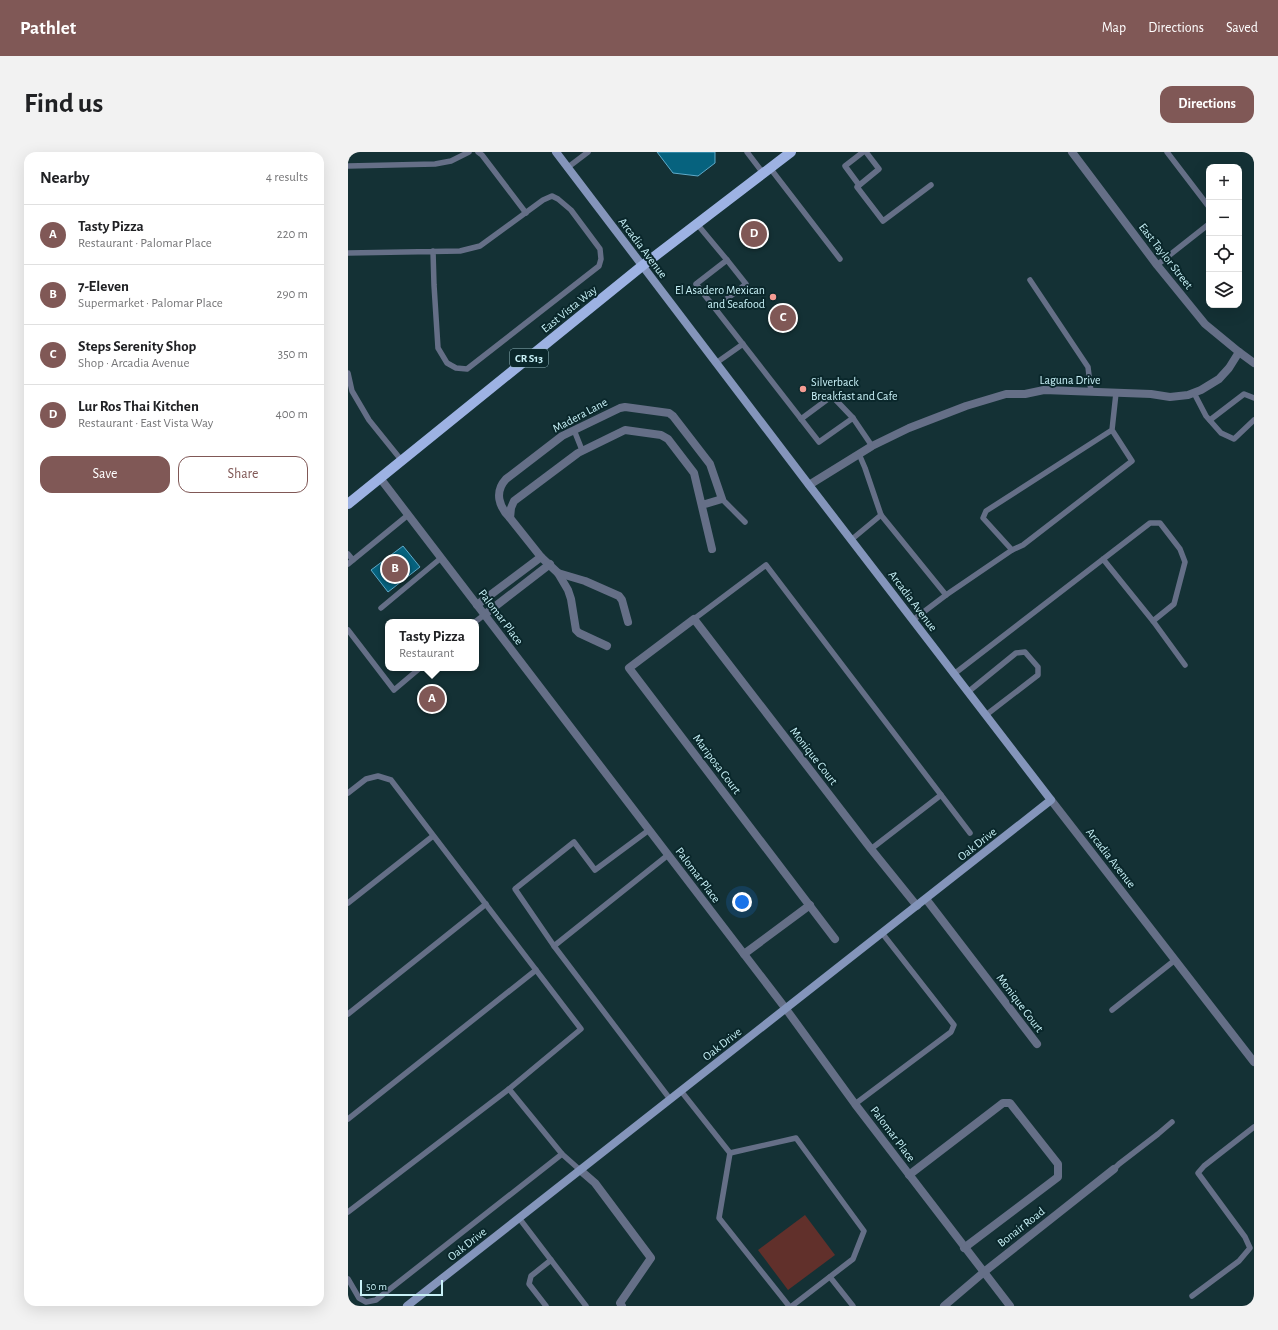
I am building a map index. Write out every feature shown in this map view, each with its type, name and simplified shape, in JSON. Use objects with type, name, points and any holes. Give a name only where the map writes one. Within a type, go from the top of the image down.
[{"type":"main road","name":"East Vista Way","points":[[348,504],[642,266],[790,152]]},
{"type":"street","name":"Arcadia Avenue","points":[[556,152],[851,540],[1254,1062]]},
{"type":"street","name":"East Taylor Street","points":[[1072,152],[1156,265],[1205,324],[1254,363]]},
{"type":"street","name":"Laguna Drive","points":[[809,485],[872,446],[909,428],[966,406],[1006,394],[1026,394],[1044,390],[1151,394],[1170,397],[1188,395],[1201,390],[1219,379],[1229,368],[1239,352]]},
{"type":"street","name":"Madera Lane","points":[[550,564],[540,557],[500,505],[499,499],[502,483],[562,436],[620,408],[625,407],[669,413],[673,416],[706,457],[714,472],[722,499]]},
{"type":"street","points":[[510,518],[511,508],[514,501],[582,450],[625,430],[665,436],[694,473],[712,549]]},
{"type":"street","name":"Palomar Place","points":[[380,478],[786,1009],[855,1104],[1010,1306]]},
{"type":"street","points":[[702,505],[722,499]]},
{"type":"street","points":[[477,606],[540,557]]},
{"type":"street","points":[[484,615],[550,564],[558,573],[568,590],[576,630],[579,633],[607,646]]},
{"type":"street","points":[[558,573],[585,580],[619,596],[622,600],[628,622]]},
{"type":"street","name":"Monique Court","points":[[694,619],[871,849],[917,906]]},
{"type":"street","name":"Mariposa Court","points":[[694,619],[629,668],[835,939]]},
{"type":"street","name":"Oak Drive","points":[[407,1306],[1051,800]]},
{"type":"street","name":"Monique Court","points":[[926,899],[1037,1044]]},
{"type":"street","points":[[744,954],[810,905]]},
{"type":"street","points":[[909,1175],[1003,1103],[1010,1103],[1058,1164],[1058,1177],[964,1248]]},
{"type":"street","name":"Bonair Road","points":[[945,1306],[984,1272],[1114,1169]]},
{"type":"street","points":[[580,1170],[595,1182],[651,1258],[620,1303],[622,1306]]},
{"type":"lane","points":[[348,166],[435,164],[451,161],[469,152]]},
{"type":"lane","points":[[478,152],[526,213]]},
{"type":"lane","points":[[568,168],[588,152]]},
{"type":"lane","points":[[747,152],[767,171],[840,259]]},
{"type":"lane","points":[[860,185],[845,166],[863,152]]},
{"type":"lane","points":[[866,152],[879,169],[857,187],[884,221],[931,184]]},
{"type":"lane","points":[[1167,152],[1206,203]]},
{"type":"lane","points":[[348,253],[433,251],[460,251],[480,246],[543,200],[552,196],[571,210],[600,249],[601,259],[599,266],[467,369],[456,368],[447,363],[438,348],[433,251]]},
{"type":"lane","points":[[697,224],[746,284],[715,308]]},
{"type":"lane","points":[[1156,265],[1206,226]]},
{"type":"lane","points":[[727,260],[696,284],[819,442],[853,418]]},
{"type":"lane","points":[[1030,280],[1088,367],[1091,392]]},
{"type":"lane","points":[[716,363],[743,344]]},
{"type":"lane","points":[[348,373],[352,391],[369,420],[402,461]]},
{"type":"lane","points":[[913,620],[946,595],[1012,550],[1023,545],[1132,461],[1112,430],[1116,393]]},
{"type":"lane","points":[[1194,393],[1206,416],[1221,433],[1234,439],[1254,420]]},
{"type":"lane","points":[[1210,420],[1244,394],[1254,398]]},
{"type":"lane","points":[[801,419],[832,396],[853,418],[872,446]]},
{"type":"lane","points":[[574,430],[582,450]]},
{"type":"lane","points":[[1012,550],[983,518],[986,511],[1112,430]]},
{"type":"lane","points":[[859,454],[881,515],[946,595]]},
{"type":"lane","points":[[722,499],[745,522]]},
{"type":"lane","points":[[348,554],[350,562],[408,515]]},
{"type":"lane","points":[[851,540],[881,515]]},
{"type":"lane","points":[[954,674],[1150,523],[1160,524],[1180,549],[1185,562],[1174,604],[1152,621]]},
{"type":"lane","points":[[381,608],[441,558]]},
{"type":"lane","points":[[1103,559],[1185,665]]},
{"type":"lane","points":[[694,619],[766,565],[970,833]]},
{"type":"lane","points":[[479,619],[484,615]]},
{"type":"lane","points":[[348,630],[394,690],[416,671]]},
{"type":"lane","points":[[968,692],[1016,654],[1025,652],[1038,667],[1038,675],[986,715]]},
{"type":"lane","points":[[348,793],[366,779],[378,776],[391,780],[581,1029],[508,1089],[348,1212]]},
{"type":"lane","points":[[871,849],[941,795]]},
{"type":"lane","points":[[649,830],[595,870],[574,842],[515,889],[554,946],[670,1099]]},
{"type":"lane","points":[[348,903],[433,836]]},
{"type":"lane","points":[[554,946],[668,855]]},
{"type":"lane","points":[[348,1014],[486,904]]},
{"type":"lane","points":[[855,1104],[951,1032],[954,1025],[882,934]]},
{"type":"lane","points":[[1112,1010],[1175,960]]},
{"type":"lane","points":[[348,1119],[536,970]]},
{"type":"lane","points":[[508,1089],[562,1154],[580,1170]]},
{"type":"lane","points":[[680,1091],[730,1153],[719,1218],[790,1306],[853,1259],[864,1231],[796,1138],[730,1153]]},
{"type":"lane","points":[[1114,1169],[1172,1122]]},
{"type":"lane","points":[[1192,1296],[1239,1261],[1250,1248],[1244,1237],[1198,1173],[1204,1166],[1254,1127]]},
{"type":"lane","points":[[348,1279],[359,1298],[366,1302],[376,1300],[562,1154]]},
{"type":"lane","points":[[519,1218],[586,1306]]},
{"type":"lane","points":[[546,1306],[529,1284],[529,1280],[530,1276],[551,1260]]},
{"type":"lane","points":[[830,1277],[853,1306]]},
{"type":"shaded area","points":[[805,1215],[835,1255],[788,1290],[758,1250]]},
{"type":"building","points":[[657,152],[715,152],[715,163],[698,176],[673,173]]},
{"type":"building","points":[[403,546],[420,567],[388,592],[371,570]]},
{"type":"place","name":"Lur Ros Thai Kitchen","points":[[754,234]]},
{"type":"place","name":"El Asadero Mexican and Seafood","points":[[773,297]]},
{"type":"place","name":"Steps Serenity Shop","points":[[783,318]]},
{"type":"place","name":"Silverback Breakfast and Cafe","points":[[803,389]]},
{"type":"place","name":"7-Eleven","points":[[395,569]]},
{"type":"place","name":"Tasty Pizza","points":[[432,699]]}]
